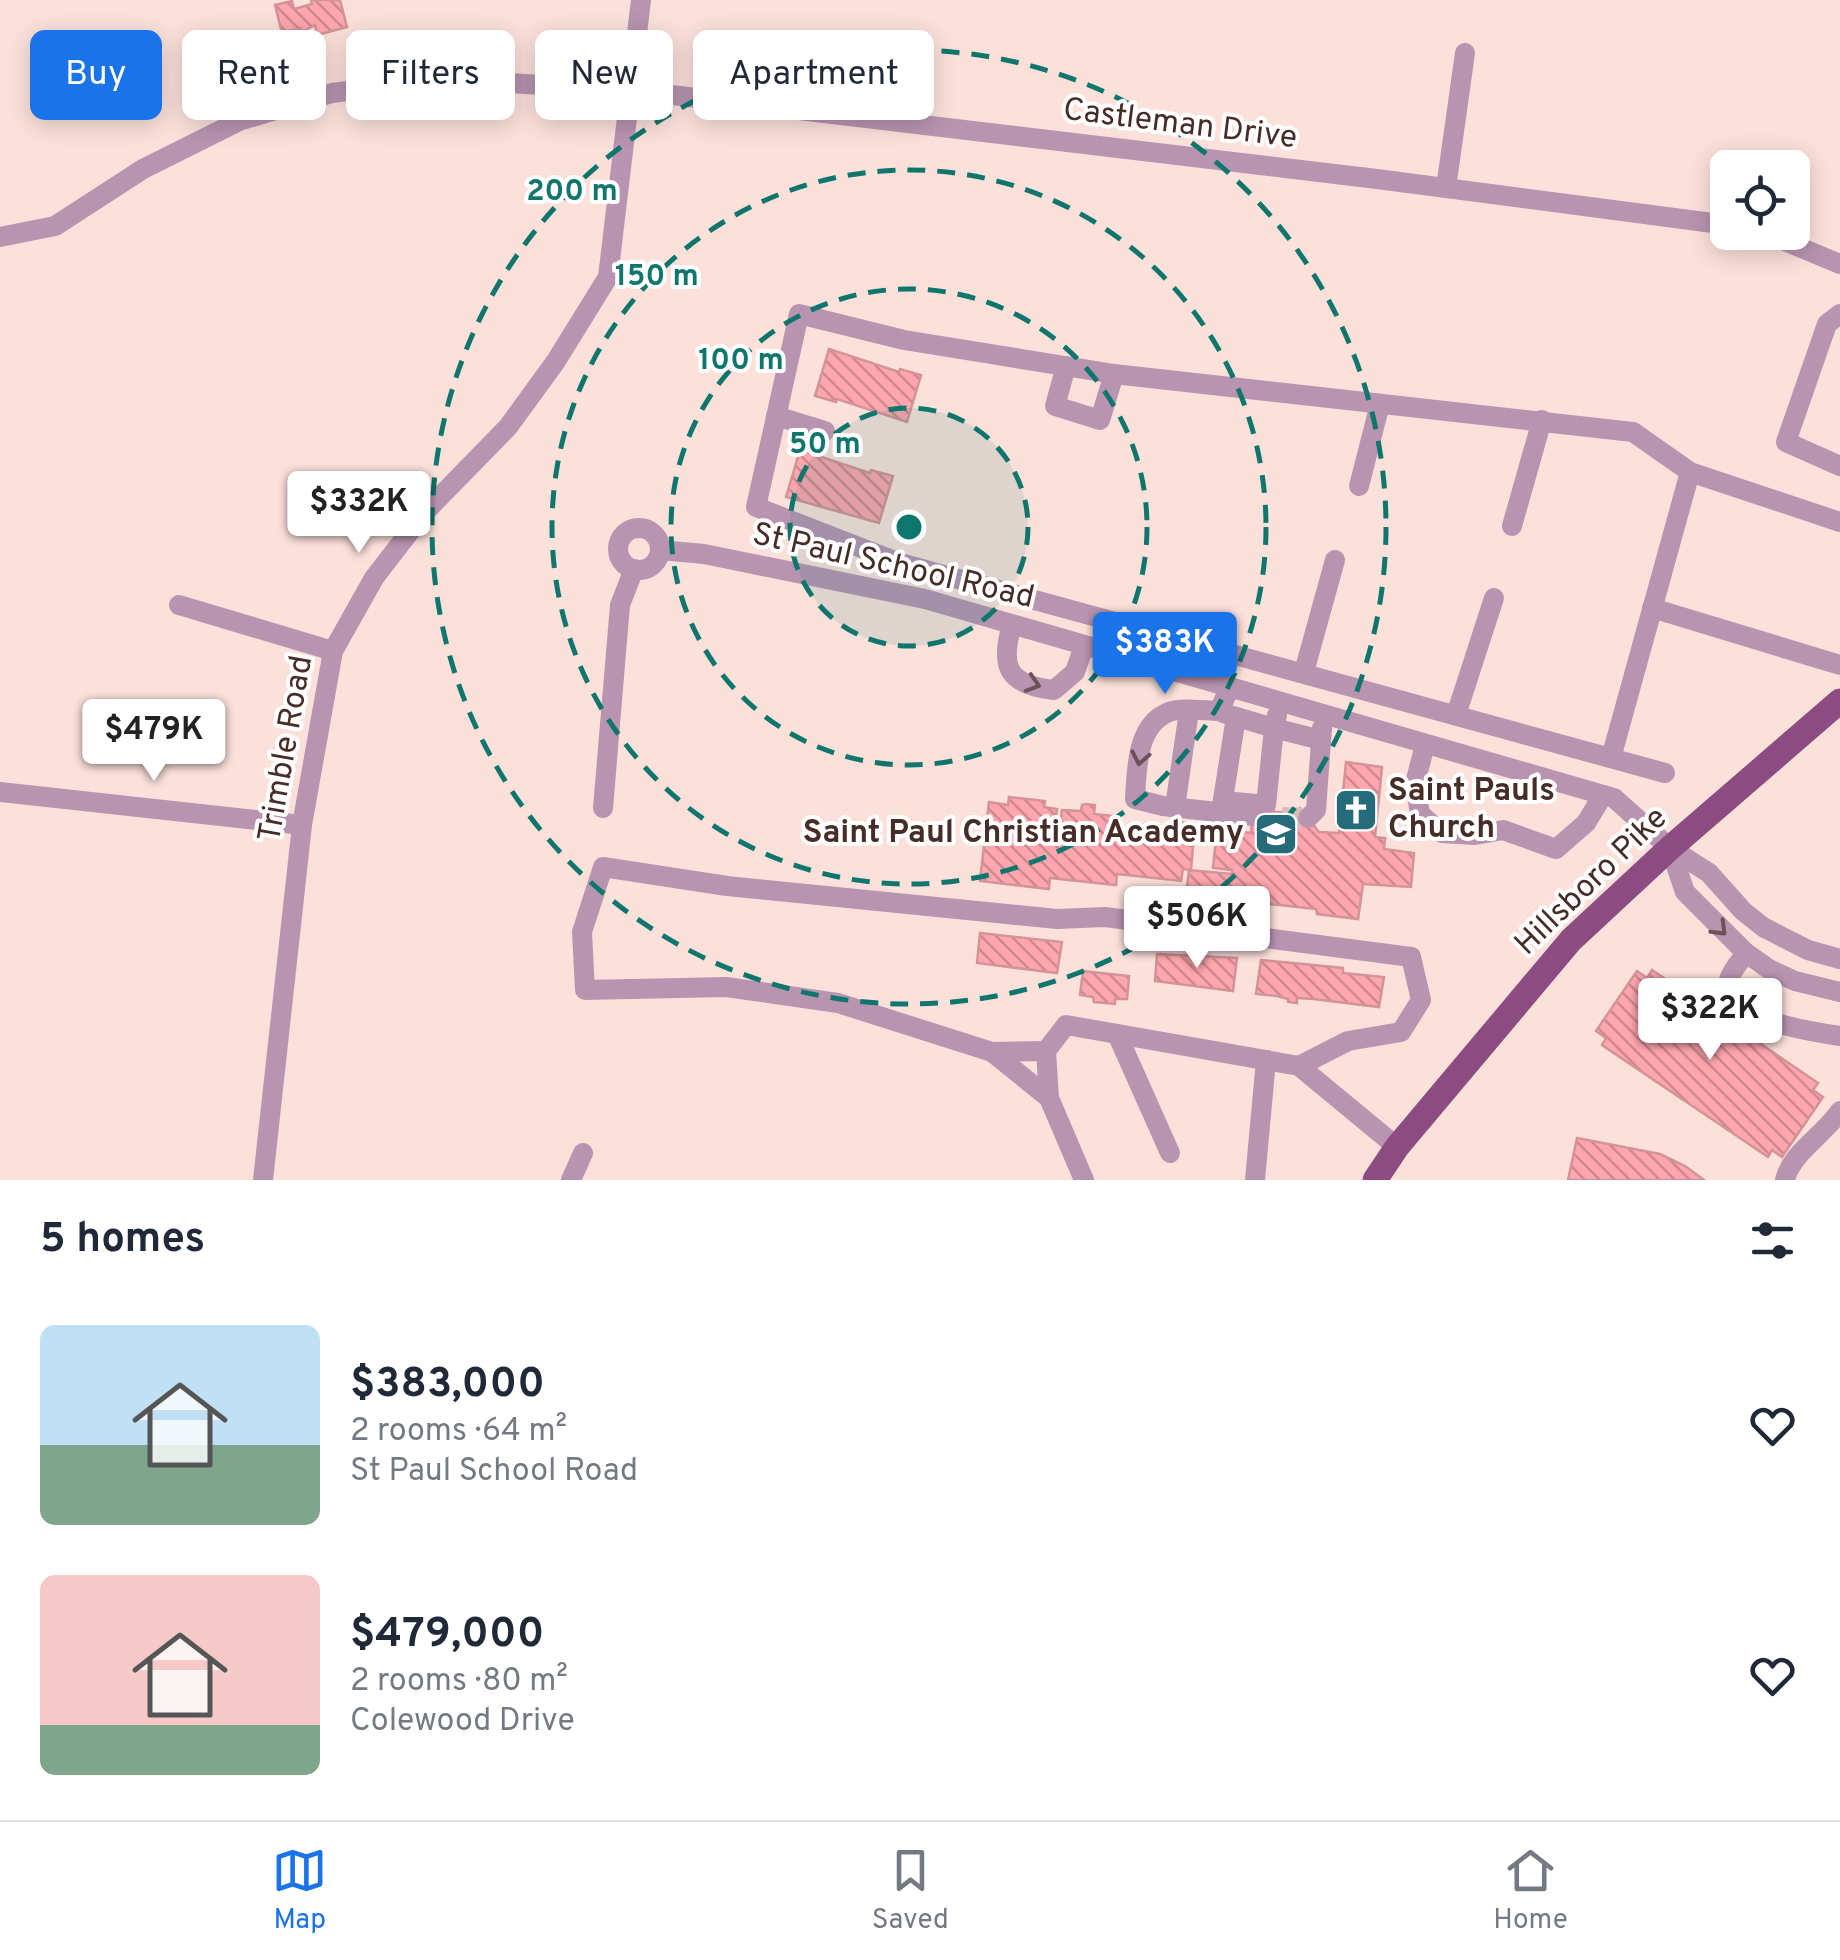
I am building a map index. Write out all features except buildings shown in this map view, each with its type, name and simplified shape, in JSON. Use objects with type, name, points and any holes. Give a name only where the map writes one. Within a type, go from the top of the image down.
[{"type":"main road","name":"Hillsboro Pike","points":[[1375,1180],[1571,940],[1670,848],[1838,708]]},
{"type":"street","name":"Trimble Road","points":[[637,30],[641,0]]},
{"type":"street","points":[[1446,188],[1465,53]]},
{"type":"street","name":"Castleman Drive","points":[[0,237],[55,226],[143,169],[239,121],[332,93],[440,80],[535,85]]},
{"type":"street","name":"Castleman Drive","points":[[673,95],[1710,222]]},
{"type":"street","name":"Trimble Road","points":[[263,1180],[302,825],[333,652],[374,578],[425,512],[508,427],[556,361],[608,276],[626,120]]},
{"type":"street","points":[[1806,250],[1840,264]]},
{"type":"street","points":[[1665,773],[900,563],[756,507],[799,314],[904,340],[1114,374],[1633,432],[1690,472],[1840,522]]},
{"type":"street","points":[[1840,314],[1827,324],[1786,442],[1840,466]]},
{"type":"street","points":[[1066,366],[1055,406],[1100,420],[1114,374]]},
{"type":"street","points":[[1359,486],[1380,404]]},
{"type":"street","points":[[776,416],[825,431]]},
{"type":"street","points":[[1512,526],[1542,420]]},
{"type":"street","points":[[1611,758],[1690,472]]},
{"type":"street","points":[[636,528],[648,530],[658,538],[660,550],[650,567],[634,569],[624,563],[619,552],[626,534],[636,528]]},
{"type":"street","name":"St Paul School Road","points":[[660,550],[704,554],[906,596],[1614,798],[1670,848],[1709,872],[1743,911],[1763,927],[1808,950],[1840,958]]},
{"type":"street","points":[[1304,672],[1336,560]]},
{"type":"street","points":[[604,808],[620,605],[634,569]]},
{"type":"street","points":[[1456,715],[1494,598]]},
{"type":"street","points":[[178,605],[333,652]]},
{"type":"street","points":[[1652,608],[1840,665]]},
{"type":"street","points":[[1012,625],[1005,648],[1006,664],[1017,679],[1033,687],[1054,690],[1075,672],[1084,646]]},
{"type":"street","points":[[1222,807],[1229,689]]},
{"type":"street","points":[[1280,704],[1274,728],[1266,805],[1175,807],[1135,799],[1145,732],[1170,711],[1227,714],[1274,728],[1321,740]]},
{"type":"street","points":[[1175,807],[1189,711]]},
{"type":"street","points":[[1308,818],[1316,810],[1323,716]]},
{"type":"street","points":[[1425,745],[1415,784],[1420,814],[1442,834],[1474,835],[1504,830],[1556,849],[1586,823],[1604,795]]},
{"type":"street","points":[[0,792],[302,825]]},
{"type":"street","points":[[1222,807],[1252,816]]},
{"type":"street","points":[[1670,848],[1685,892],[1746,952],[1769,969],[1796,981],[1840,992]]},
{"type":"street","points":[[1046,1051],[992,1052],[838,1003],[726,987],[584,990],[582,932],[603,867],[727,886],[1018,916],[1105,917],[1411,957],[1421,1000],[1400,1032],[1348,1041],[1298,1066]]},
{"type":"street","points":[[1746,952],[1729,980],[1730,998],[1741,1010],[1808,1031],[1840,1036]]},
{"type":"street","points":[[1084,1180],[1050,1098],[1046,1051],[1066,1024],[1298,1066],[1398,1148]]},
{"type":"street","points":[[1117,1034],[1170,1153]]},
{"type":"street","points":[[992,1052],[1050,1098]]},
{"type":"street","points":[[1255,1180],[1266,1060]]},
{"type":"street","points":[[1784,1180],[1788,1166],[1828,1129],[1840,1111]]},
{"type":"street","points":[[572,1180],[584,1153]]},
{"type":"tunnel","points":[[1252,816],[1308,818]]},
{"type":"place","name":"Saint Pauls Church","points":[[1356,810]]},
{"type":"place","name":"Saint Paul Christian Academy","points":[[1276,834]]}]
